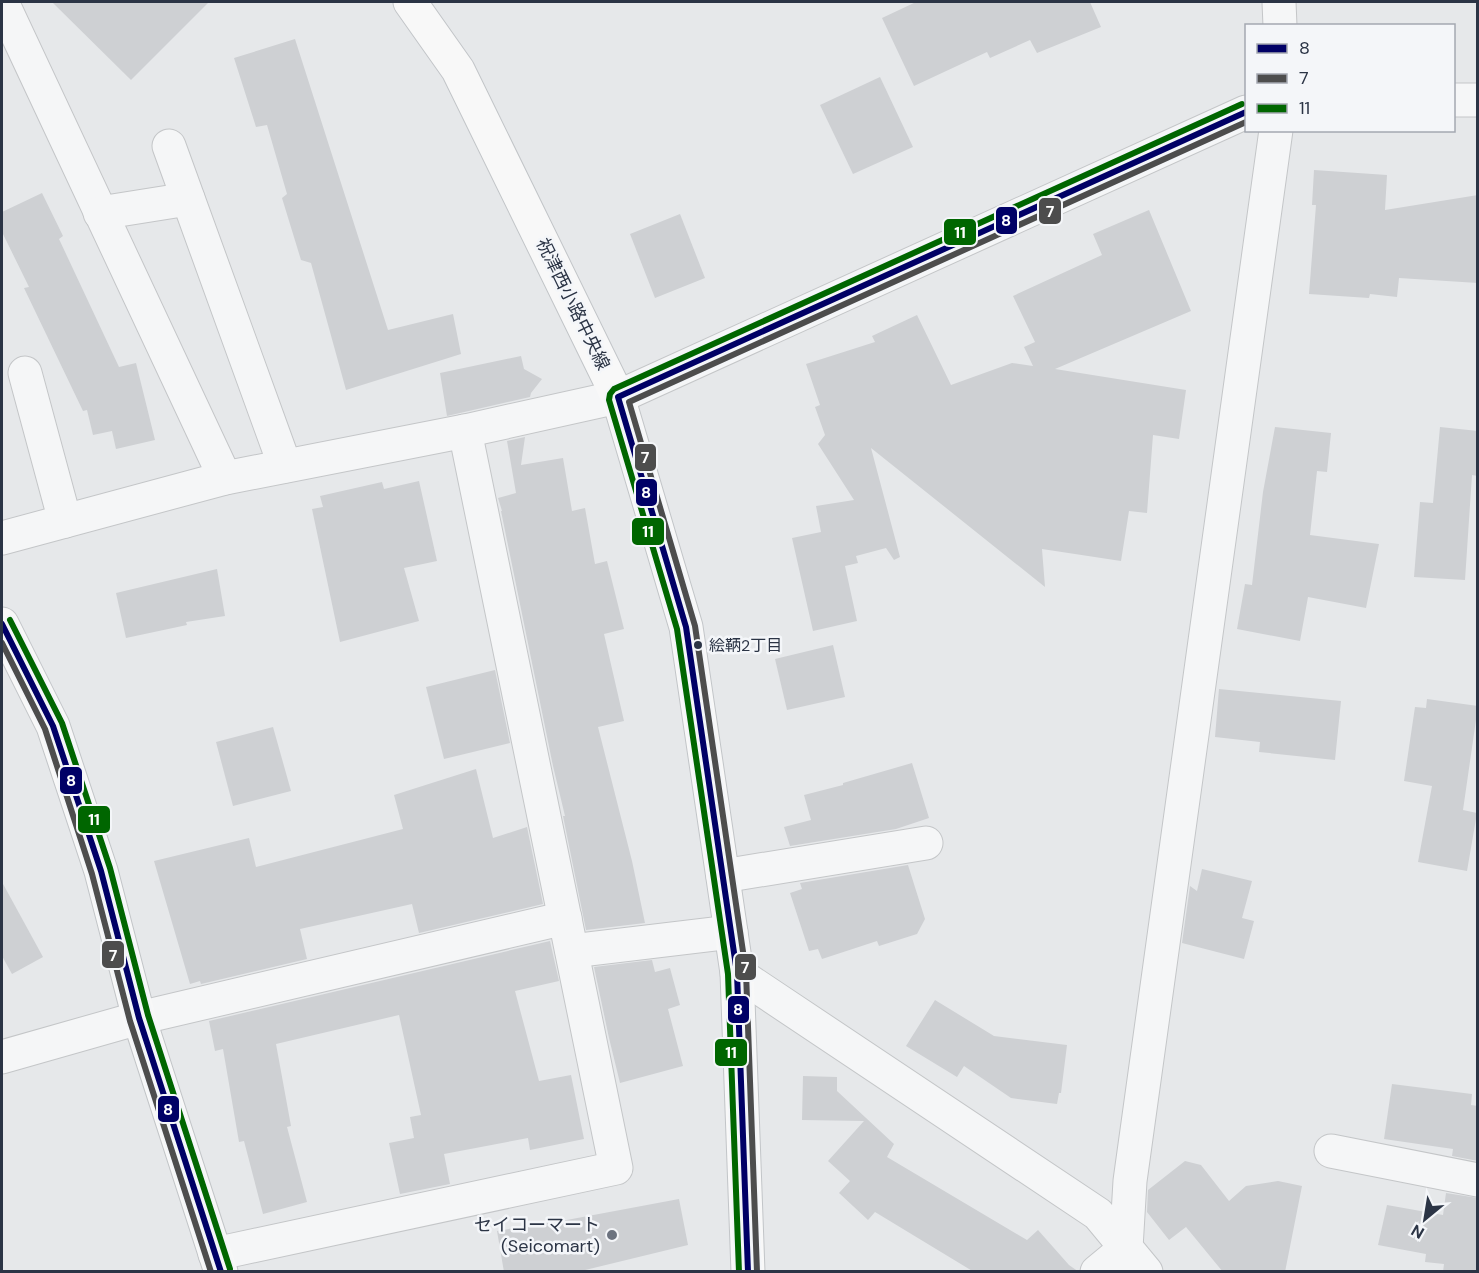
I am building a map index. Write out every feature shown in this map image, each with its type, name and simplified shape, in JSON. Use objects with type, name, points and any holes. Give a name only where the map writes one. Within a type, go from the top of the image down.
[{"type":"main road","name":"祝津西小路中央線","points":[[410,2],[458,70],[618,397],[686,627],[737,973],[748,1272]]},
{"type":"main road","points":[[2,624],[53,726],[101,871],[139,1018],[218,1263]]},
{"type":"street","points":[[1280,2],[1280,24]]},
{"type":"street","points":[[2,5],[225,478]]},
{"type":"street","points":[[1455,99],[1478,100]]},
{"type":"street","points":[[2,538],[225,478],[465,431],[618,397],[1245,112]]},
{"type":"street","points":[[1136,1260],[1131,1181],[1276,132]]},
{"type":"street","points":[[169,146],[285,466]]},
{"type":"street","points":[[100,213],[188,199]]},
{"type":"street","points":[[25,373],[65,521]]},
{"type":"street","points":[[218,1263],[616,1168],[465,431]]},
{"type":"street","points":[[723,876],[926,843]]},
{"type":"street","points":[[2,1057],[139,1018],[565,918]]},
{"type":"street","points":[[572,951],[731,932]]},
{"type":"street","points":[[737,973],[1098,1214],[1136,1260]]},
{"type":"street","points":[[1331,1151],[1478,1180]]},
{"type":"street","points":[[1097,1272],[1136,1260]]},
{"type":"building","points":[[52,2],[209,2],[131,80]]},
{"type":"building","points":[[916,2],[1090,2],[1101,27],[1037,53],[1030,40],[990,58],[987,52],[914,86],[882,18]]},
{"type":"building","points":[[295,39],[388,330],[453,314],[461,354],[346,390],[311,263],[301,260],[282,198],[287,194],[267,125],[256,127],[234,58]]},
{"type":"building","points":[[880,77],[913,147],[853,174],[820,105]]},
{"type":"building","points":[[1314,170],[1387,175],[1385,210],[1478,195],[1478,283],[1399,278],[1397,297],[1370,294],[1369,298],[1309,294],[1316,205],[1312,205]]},
{"type":"building","points":[[42,193],[63,236],[59,239],[119,367],[136,363],[155,440],[116,449],[112,431],[93,435],[87,410],[83,411],[24,288],[29,287],[2,232],[2,212]]},
{"type":"building","points":[[1149,210],[1191,311],[1055,369],[1186,390],[1179,439],[1153,435],[1147,513],[1129,511],[1121,561],[1042,549],[1045,587],[871,448],[900,557],[894,560],[886,548],[856,556],[858,563],[845,566],[857,621],[813,631],[792,538],[821,532],[816,506],[854,500],[818,444],[825,435],[815,407],[820,405],[806,364],[875,342],[872,336],[917,315],[951,385],[1012,363],[1033,366],[1024,347],[1035,342],[1013,296],[1102,255],[1093,234]]},
{"type":"building","points":[[680,214],[705,278],[655,298],[630,234]]},
{"type":"building","points":[[521,356],[524,369],[542,379],[530,397],[447,416],[440,373]]},
{"type":"building","points":[[1275,427],[1331,433],[1327,472],[1317,471],[1310,535],[1379,544],[1366,608],[1308,597],[1300,641],[1237,629],[1245,584],[1252,585],[1263,492]]},
{"type":"building","points":[[1440,427],[1478,431],[1478,476],[1472,475],[1465,580],[1414,577],[1420,502],[1433,503]]},
{"type":"building","points":[[525,437],[521,465],[563,458],[572,511],[585,508],[595,564],[607,561],[624,629],[604,634],[624,721],[598,727],[632,861],[645,923],[586,930],[563,816],[565,816],[498,498],[516,493],[507,441]]},
{"type":"building","points":[[419,481],[437,561],[404,568],[419,621],[340,642],[312,509],[323,507],[320,496],[382,482],[384,489]]},
{"type":"building","points":[[217,569],[225,616],[186,622],[187,625],[126,638],[116,593]]},
{"type":"building","points":[[833,645],[845,697],[787,710],[775,659]]},
{"type":"building","points":[[495,670],[510,743],[444,759],[426,687]]},
{"type":"building","points":[[1219,689],[1341,701],[1335,760],[1259,752],[1260,742],[1215,737]]},
{"type":"building","points":[[1427,699],[1478,706],[1463,810],[1477,813],[1467,871],[1418,862],[1432,786],[1404,781],[1415,707],[1426,708]]},
{"type":"building","points":[[273,727],[291,791],[233,806],[216,742]]},
{"type":"building","points":[[912,763],[929,818],[896,829],[790,846],[784,827],[811,820],[804,795]]},
{"type":"building","points":[[476,769],[493,838],[527,827],[543,904],[419,933],[412,904],[300,929],[307,959],[201,984],[200,981],[190,984],[154,861],[249,838],[256,867],[403,829],[394,795]]},
{"type":"building","points":[[908,865],[925,919],[917,934],[879,946],[877,941],[822,959],[818,949],[809,951],[790,893],[802,889],[800,883]]},
{"type":"building","points":[[1202,869],[1252,881],[1242,918],[1254,921],[1244,959],[1182,943],[1190,886],[1197,891]]},
{"type":"building","points":[[2,882],[43,957],[12,974],[2,956]]},
{"type":"building","points":[[550,941],[559,981],[515,991],[539,1081],[571,1075],[584,1139],[530,1150],[528,1138],[444,1154],[450,1184],[400,1194],[389,1143],[414,1138],[410,1117],[421,1115],[399,1015],[276,1044],[291,1126],[287,1127],[307,1202],[263,1214],[244,1141],[239,1142],[223,1049],[215,1051],[209,1021]]},
{"type":"building","points":[[652,960],[655,972],[670,968],[680,1005],[668,1009],[683,1066],[620,1083],[594,967]]},
{"type":"building","points":[[935,1000],[994,1036],[1067,1045],[1061,1093],[1059,1093],[1057,1104],[1011,1098],[964,1066],[957,1077],[906,1046]]},
{"type":"building","points":[[803,1076],[837,1077],[837,1091],[894,1144],[887,1157],[1027,1240],[1038,1230],[1069,1265],[1079,1272],[974,1272],[875,1212],[868,1220],[839,1193],[850,1181],[828,1161],[864,1121],[802,1120]]},
{"type":"building","points":[[1392,1084],[1472,1094],[1471,1105],[1478,1106],[1478,1161],[1452,1156],[1453,1149],[1384,1139]]},
{"type":"building","points":[[1185,1161],[1201,1165],[1229,1201],[1246,1186],[1278,1181],[1302,1186],[1285,1272],[1223,1272],[1186,1227],[1169,1240],[1147,1212],[1148,1190]]},
{"type":"building","points":[[1446,1193],[1478,1198],[1478,1272],[1443,1272],[1444,1264],[1425,1262],[1426,1254],[1378,1245],[1387,1205],[1443,1215]]},
{"type":"building","name":"セイコーマート (Seicomart)","points":[[679,1199],[688,1245],[577,1272],[504,1272],[497,1231]]},
{"type":"transit line","name":"11","points":[[739,1272],[728,974],[677,629],[609,400],[610,394],[614,389],[1242,104]]},
{"type":"transit line","name":"8","points":[[748,1272],[737,973],[686,627],[618,397],[1245,112]]},
{"type":"transit line","name":"7","points":[[757,1272],[746,972],[695,626],[629,402],[1245,122]]},
{"type":"transit line","name":"11","points":[[10,620],[62,723],[110,868],[148,1015],[230,1269]]},
{"type":"transit line","name":"8","points":[[2,624],[53,726],[101,871],[139,1018],[221,1272]]},
{"type":"transit line","name":"7","points":[[2,643],[45,729],[92,874],[130,1021],[211,1272]]},
{"type":"place","name":"絵鞆2丁目","points":[[698,645]]},
{"type":"place","name":"セイコーマート (Seicomart)","points":[[612,1235]]}]
